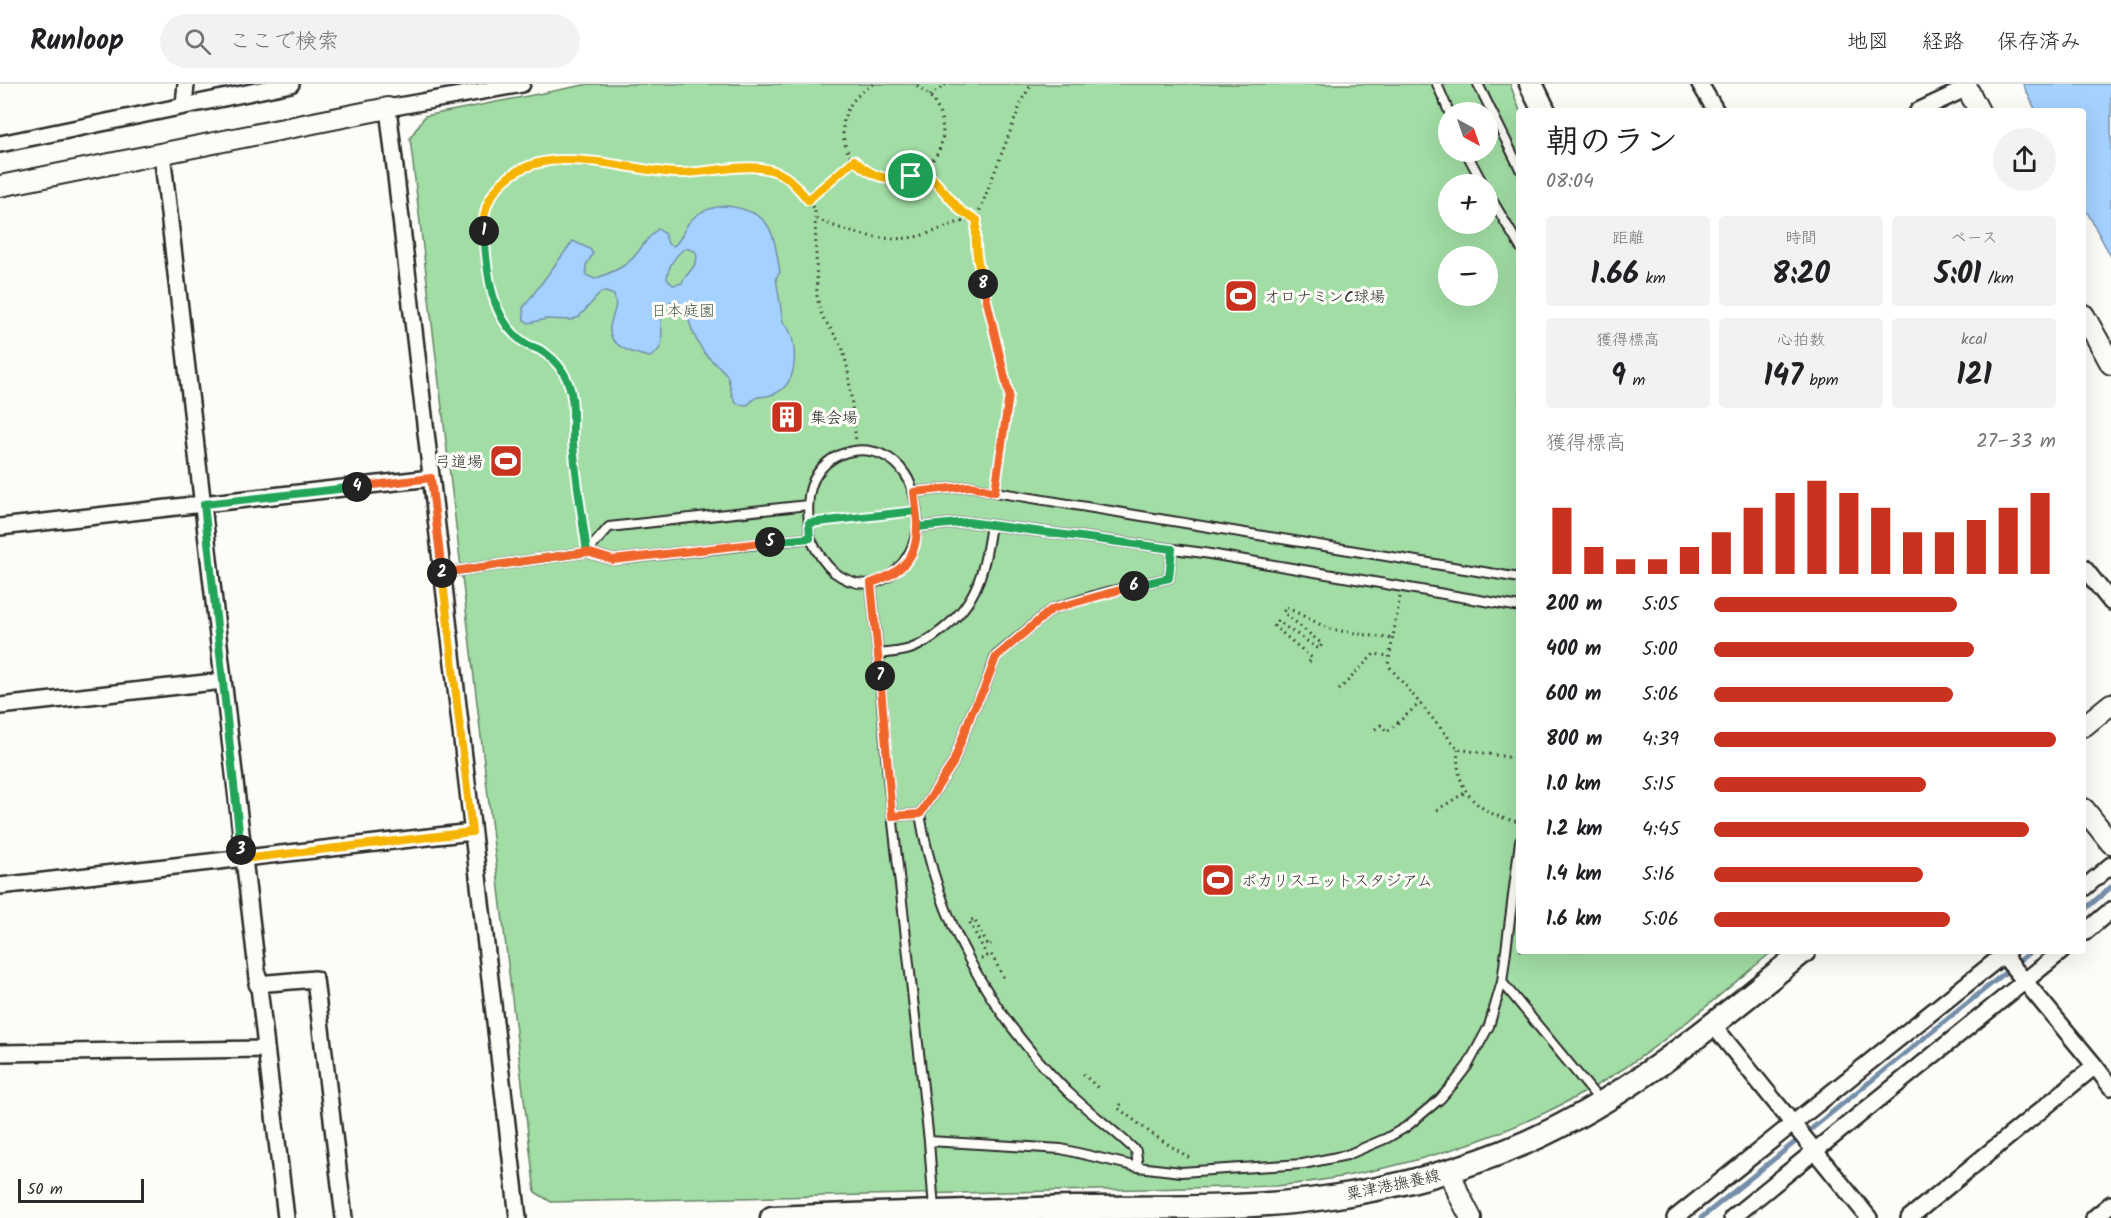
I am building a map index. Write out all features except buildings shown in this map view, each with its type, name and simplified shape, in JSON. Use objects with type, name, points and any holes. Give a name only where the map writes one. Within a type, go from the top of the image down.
[{"type":"main road","points":[[1531,84],[1543,108]]},
{"type":"main road","name":"粟津港撫養線","points":[[772,1218],[934,1211],[997,1214],[1242,1205],[1324,1198],[1406,1183],[1450,1171],[1530,1141],[1602,1104],[1675,1054],[1800,954]]},
{"type":"street","points":[[184,105],[186,84]]},
{"type":"street","points":[[0,144],[291,84]]},
{"type":"street","points":[[0,186],[388,108],[522,84]]},
{"type":"street","points":[[1700,84],[1714,108]]},
{"type":"street","points":[[1924,108],[1966,86],[1977,108]]},
{"type":"street","points":[[388,108],[518,1218]]},
{"type":"street","points":[[162,153],[204,504],[242,859],[286,1218]]},
{"type":"street","points":[[2086,319],[2111,364]]},
{"type":"street","points":[[0,526],[431,478]]},
{"type":"street","points":[[2086,571],[2111,603]]},
{"type":"street","points":[[0,706],[223,681]]},
{"type":"street","points":[[2086,724],[2111,704]]},
{"type":"street","points":[[2086,812],[2111,843]]},
{"type":"street","points":[[0,886],[472,832]]},
{"type":"street","points":[[2086,886],[2111,866]]},
{"type":"street","points":[[2086,931],[2111,910]]},
{"type":"street","points":[[1732,1218],[1813,1149],[2058,954]]},
{"type":"street","points":[[1675,1218],[2005,955],[2111,1087]]},
{"type":"street","points":[[257,984],[315,979],[344,1218]]},
{"type":"street","points":[[1713,1024],[1869,1218]]},
{"type":"street","points":[[0,1053],[265,1049]]},
{"type":"street","points":[[1909,1218],[2095,1066]]},
{"type":"street","points":[[1450,1171],[1471,1218]]},
{"type":"street","points":[[2094,1218],[2111,1204]]},
{"type":"lane","points":[[1437,84],[1445,102]]},
{"type":"lane","points":[[1478,84],[1516,161]]},
{"type":"lane","points":[[1498,210],[1516,240]]},
{"type":"lane","points":[[871,450],[894,462],[905,474],[914,492],[918,527],[912,552],[901,568],[889,577],[871,583],[845,579],[823,561],[810,538],[808,505],[811,486],[818,472],[828,461],[843,452],[871,450]]},
{"type":"lane","points":[[914,492],[971,486],[995,492],[1516,577]]},
{"type":"lane","points":[[587,552],[609,527],[808,505]]},
{"type":"lane","points":[[918,527],[968,522],[1172,549],[1516,606]]},
{"type":"lane","points":[[878,654],[910,649],[928,641],[956,619],[977,589],[983,573],[991,525]]},
{"type":"lane","points":[[442,573],[587,552],[613,560],[810,538]]},
{"type":"lane","points":[[1138,1167],[1136,1151],[1047,1070],[989,994],[967,956],[946,911],[926,851],[920,814],[953,763],[996,657],[1052,609],[1103,593],[1169,578],[1172,549]]},
{"type":"lane","points":[[871,583],[892,816],[930,1141],[934,1211]]},
{"type":"lane","points":[[892,816],[920,814]]},
{"type":"lane","points":[[930,1141],[1061,1149],[1138,1167],[1181,1172],[1304,1164],[1347,1155],[1387,1138],[1424,1114],[1448,1091],[1468,1065],[1489,1026],[1502,982],[1516,872]]},
{"type":"lane","points":[[1502,982],[1602,1104]]},
{"type":"path","points":[[873,84],[856,96],[845,116],[843,131],[846,146],[854,160],[865,171],[879,177],[896,179],[911,176],[924,169],[936,155],[942,141],[943,125],[939,109],[930,96],[913,84]]},
{"type":"path","points":[[930,96],[946,84]]},
{"type":"path","points":[[995,492],[1009,395],[976,258],[974,238],[977,220],[1014,120],[1031,86],[1025,84]]},
{"type":"path","points":[[808,200],[854,160]]},
{"type":"path","points":[[587,552],[573,442],[574,402],[563,371],[547,354],[528,345],[516,335],[500,315],[487,276],[483,215],[491,195],[505,179],[523,167],[543,161],[595,162],[678,173],[735,167],[766,169],[786,176],[815,211],[817,219],[815,274],[817,297],[822,316],[842,346],[848,370],[857,450]]},
{"type":"path","points":[[924,169],[961,211],[977,220]]},
{"type":"path","points":[[817,219],[848,232],[900,239],[924,235],[961,220],[977,220]]},
{"type":"path","points":[[809,523],[916,511]]},
{"type":"path","points":[[1402,587],[1388,665],[1458,749],[1516,758]]},
{"type":"path","points":[[1310,662],[1312,658],[1274,626],[1277,621],[1319,649],[1322,644],[1283,612],[1286,607],[1329,629],[1392,639]]},
{"type":"path","points":[[1339,690],[1374,654],[1389,656]]},
{"type":"path","points":[[1376,729],[1381,725],[1387,732],[1420,703]]},
{"type":"path","points":[[1458,749],[1456,767],[1467,792],[1485,810],[1495,816],[1516,821]]},
{"type":"path","points":[[1437,810],[1467,792]]},
{"type":"path","points":[[987,956],[969,921],[974,919],[988,946],[991,944]]},
{"type":"path","points":[[993,959],[1005,980]]},
{"type":"path","points":[[1083,1074],[1099,1089]]},
{"type":"path","points":[[1121,1104],[1118,1108],[1192,1160]]},
{"type":"green space","name":"日本庭園","points":[[589,84],[1510,84],[1519,108],[1516,108],[1516,954],[1769,954],[1662,1041],[1584,1093],[1501,1132],[1457,1148],[1368,1172],[1277,1186],[551,1202],[535,1192],[410,138],[425,116]]},
{"type":"water","points":[[2023,84],[2111,84],[2111,257],[2086,210],[2086,108],[2035,108]]},
{"type":"water","points":[[727,206],[754,213],[762,219],[768,226],[775,246],[780,272],[776,278],[783,322],[788,327],[794,345],[794,364],[791,378],[782,389],[775,393],[756,398],[747,405],[737,404],[726,374],[703,351],[694,336],[686,312],[679,302],[674,301],[662,308],[662,341],[660,347],[650,357],[637,354],[613,340],[610,328],[615,300],[614,295],[606,292],[601,292],[579,317],[571,320],[546,319],[529,323],[524,320],[523,308],[573,241],[590,249],[593,254],[586,265],[586,275],[595,279],[629,262],[658,229],[665,234],[668,244],[674,246],[695,216],[710,209]],"holes":[[[685,248],[695,251],[697,260],[693,267],[682,283],[673,285],[667,279],[678,254]]]},
{"type":"waterway","points":[[2086,908],[2111,887]]},
{"type":"waterway","points":[[1701,1218],[2028,954]]},
{"type":"place","name":"オロナミンC球場","points":[[1241,296]]},
{"type":"place","name":"集会場","points":[[787,417]]},
{"type":"place","name":"弓道場","points":[[506,461]]},
{"type":"place","name":"ポカリスエットスタジアム","points":[[1218,880]]},
{"type":"route","points":[[911,176],[896,179],[879,177],[865,171],[854,160],[808,200],[786,176],[766,169],[735,167],[678,173],[595,162],[543,161],[523,167],[505,179],[491,195],[483,215],[487,276],[500,315],[508,327],[528,345],[541,350],[552,359],[563,371],[569,385],[574,402],[573,442],[587,552],[442,573],[472,832],[242,859],[204,504],[431,478],[442,573],[511,564],[587,552],[613,560],[810,538],[809,523],[916,511],[918,527],[968,522],[1172,549],[1169,578],[1103,593],[1052,609],[996,657],[961,738],[953,763],[920,814],[892,816],[871,583],[889,577],[901,568],[912,552],[918,527],[914,492],[971,486],[995,492],[1009,395],[976,258],[974,238],[977,220],[961,211],[924,169],[911,176]]}]
